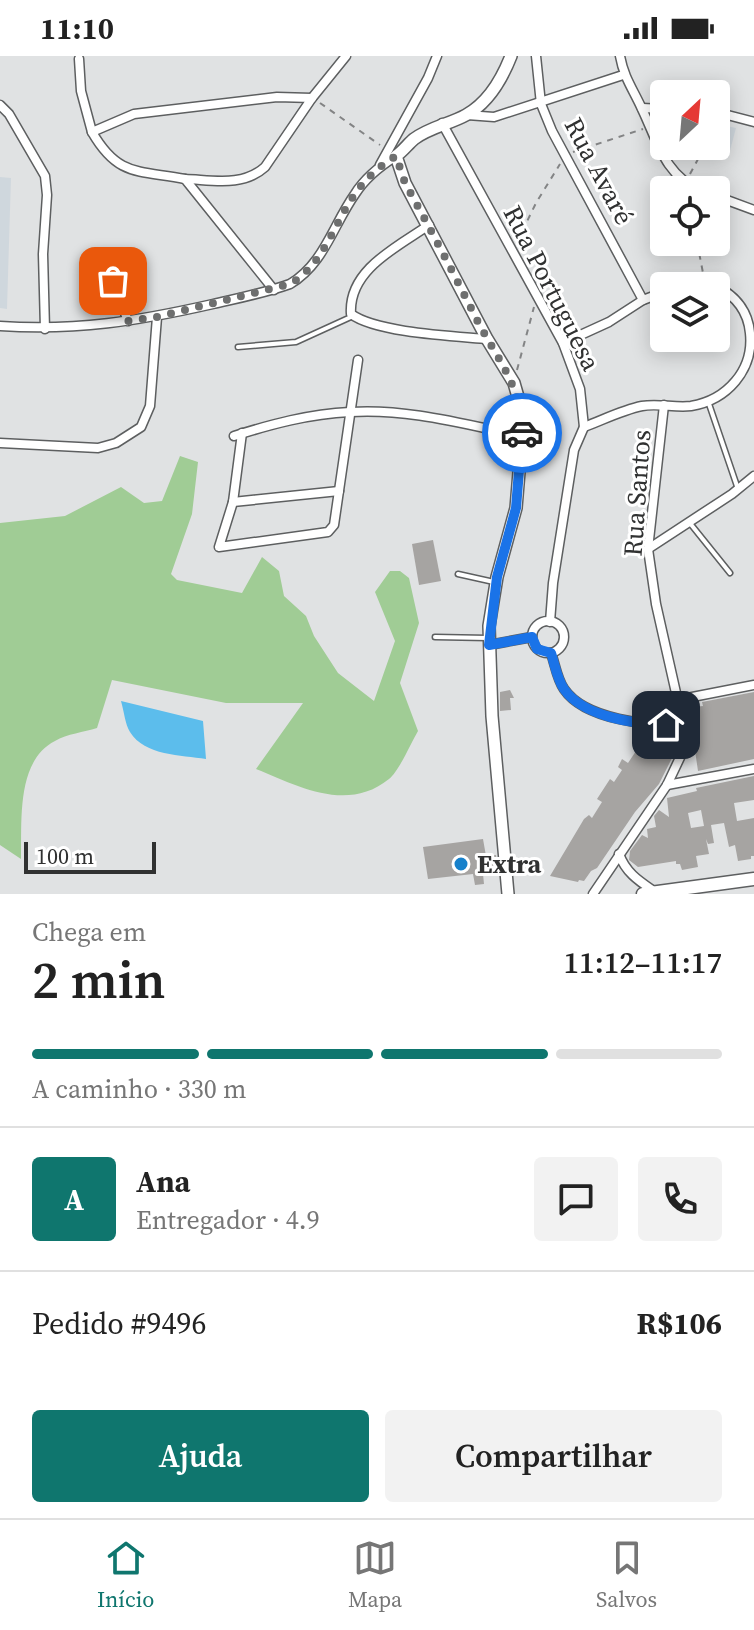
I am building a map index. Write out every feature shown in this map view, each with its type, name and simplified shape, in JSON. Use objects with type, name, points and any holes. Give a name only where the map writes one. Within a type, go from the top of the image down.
[{"type":"main road","points":[[508,894],[492,716],[489,642],[496,583],[514,523],[522,411],[514,383],[487,339],[393,154],[442,123],[467,115],[492,92],[511,56]]},
{"type":"main road","points":[[650,893],[754,879]]},
{"type":"street","points":[[79,59],[81,91],[92,132],[104,154],[120,166],[185,179],[244,180],[265,167],[312,98],[346,56]]},
{"type":"street","points":[[0,326],[85,328],[157,317],[274,290],[304,276],[325,249],[357,191],[393,154],[437,56]]},
{"type":"street","name":"Rua Avaré","points":[[536,56],[541,104],[643,300]]},
{"type":"street","points":[[620,56],[623,75],[677,176]]},
{"type":"street","points":[[467,115],[494,117],[623,75]]},
{"type":"street","points":[[92,132],[134,114],[277,97],[312,98]]},
{"type":"street","points":[[0,105],[9,114],[45,176],[45,329]]},
{"type":"street","points":[[642,108],[650,108]]},
{"type":"street","points":[[730,116],[754,122]]},
{"type":"street","name":"Rua Portuguesa","points":[[442,123],[563,343],[580,389],[584,427],[574,450],[553,583],[550,622],[559,626],[564,639],[560,648],[551,653],[537,649],[532,637]]},
{"type":"street","points":[[185,179],[274,290]]},
{"type":"street","points":[[730,201],[754,210]]},
{"type":"street","points":[[429,225],[367,270],[355,291],[351,309],[353,316],[366,322],[423,332],[487,339]]},
{"type":"street","points":[[105,260],[128,321]]},
{"type":"street","points":[[584,427],[643,406],[690,406],[721,395],[742,374],[748,362],[752,335],[743,308],[730,295]]},
{"type":"street","points":[[563,343],[609,322],[650,297]]},
{"type":"street","points":[[0,443],[98,448],[116,443],[141,427],[150,406],[157,317]]},
{"type":"street","points":[[358,360],[351,412],[334,525],[328,532],[219,547],[233,502],[238,434],[286,420],[351,412],[410,415],[522,436]]},
{"type":"street","name":"Rua Santos","points":[[664,405],[648,549],[656,604],[683,724]]},
{"type":"street","points":[[648,549],[754,476]]},
{"type":"street","points":[[233,502],[339,491]]},
{"type":"street","points":[[489,642],[532,637],[540,624],[550,622]]},
{"type":"street","name":"Rua Portuguesa","points":[[551,653],[564,689],[579,703],[602,713],[642,723],[683,724]]},
{"type":"street","points":[[677,700],[754,685]]},
{"type":"street","points":[[593,894],[667,785],[683,754],[683,724]]},
{"type":"street","points":[[667,785],[754,769]]},
{"type":"street","points":[[619,854],[624,866],[650,893]]},
{"type":"lane","points":[[238,347],[296,342],[353,316]]},
{"type":"lane","points":[[708,401],[738,489]]},
{"type":"lane","points":[[689,522],[730,573]]},
{"type":"lane","points":[[458,574],[496,583]]},
{"type":"lane","points":[[435,637],[489,642]]},
{"type":"path","points":[[312,98],[393,154]]},
{"type":"path","points":[[513,251],[536,203],[565,155],[649,127]]},
{"type":"path","points":[[514,383],[538,296]]},
{"type":"shaded area","points":[[730,127],[736,128],[730,150]]},
{"type":"shaded area","points":[[0,177],[11,178],[7,309],[0,308]]},
{"type":"green space","points":[[180,456],[198,462],[192,514],[171,574],[177,580],[242,593],[262,557],[279,571],[284,596],[306,616],[314,636],[338,673],[374,701],[395,641],[375,592],[390,571],[400,571],[409,578],[419,623],[400,683],[418,731],[389,779],[373,789],[356,794],[322,793],[256,769],[303,703],[226,703],[112,680],[97,728],[55,741],[42,750],[33,763],[24,793],[21,859],[0,845],[0,523],[65,516],[121,487],[144,503],[162,501]]},
{"type":"water","points":[[121,701],[203,721],[206,759],[164,753],[145,746],[130,732]]},
{"type":"building","points":[[433,540],[441,581],[419,585],[412,544]]},
{"type":"building","points":[[510,690],[514,698],[510,698],[511,710],[500,711],[500,692]]},
{"type":"building","points":[[754,692],[754,759],[698,771],[690,716],[695,715],[694,707],[703,706],[702,702]]},
{"type":"building","points":[[650,730],[667,733],[677,739],[678,746],[659,784],[584,881],[550,876],[584,819],[589,815],[592,818],[602,802],[597,799],[610,779],[614,782],[622,770],[618,767],[622,759],[628,763]]},
{"type":"building","points":[[754,776],[754,800],[734,803],[737,821],[754,818],[754,856],[738,861],[735,845],[729,847],[724,823],[711,825],[714,843],[708,844],[706,839],[709,854],[696,856],[698,867],[682,870],[676,861],[638,867],[629,860],[630,851],[642,835],[648,838],[647,829],[656,827],[654,816],[659,810],[669,817],[667,798],[697,791],[696,788]],"holes":[[[701,810],[704,826],[691,828],[688,813]]]},
{"type":"building","name":"Extra","points":[[483,839],[486,856],[496,855],[498,872],[483,874],[484,884],[475,885],[473,874],[428,879],[423,847]]},
{"type":"way so far","points":[[113,281],[128,321],[157,317],[290,284],[304,276],[325,249],[357,191],[380,166],[396,156],[405,183],[487,339],[514,383],[522,411],[522,433]]},
{"type":"place","name":"Extra","points":[[461,864]]},
{"type":"route","points":[[522,433],[514,523],[497,577],[489,645],[532,637],[537,649],[551,653],[564,689],[579,703],[621,718],[666,725]]}]
